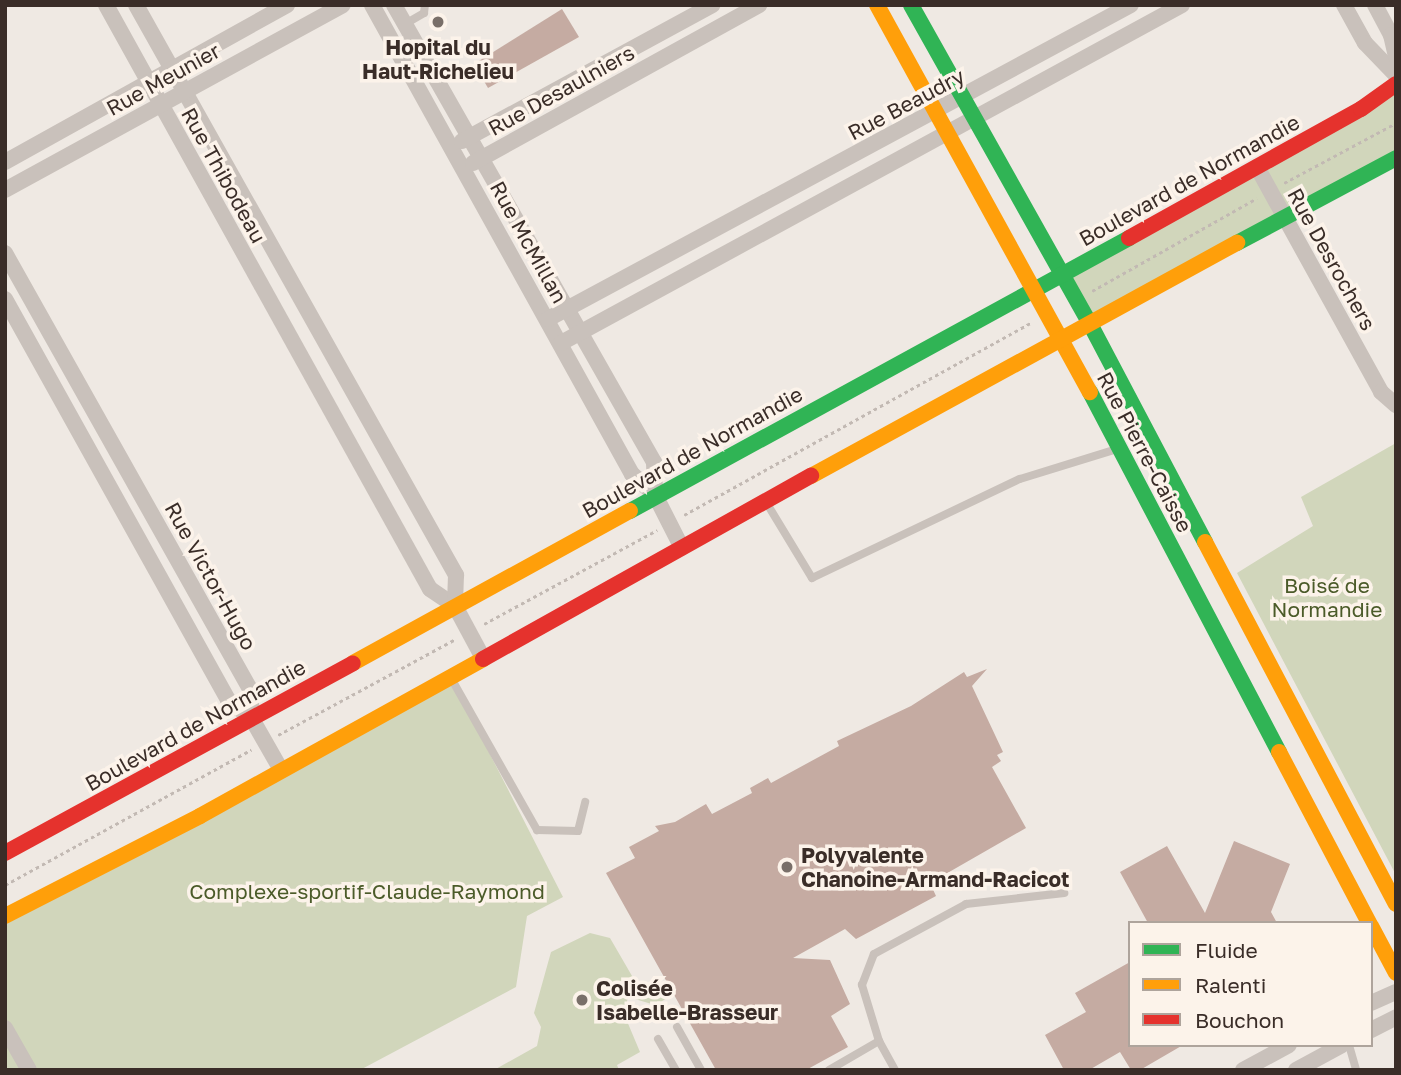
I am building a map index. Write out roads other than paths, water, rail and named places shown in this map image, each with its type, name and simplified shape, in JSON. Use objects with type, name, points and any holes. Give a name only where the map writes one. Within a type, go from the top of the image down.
[{"type":"street","name":"Rue Thibodeau","points":[[106,5],[430,589],[455,606],[483,658]]},
{"type":"street","name":"Rue Thibodeau","points":[[136,5],[456,575],[455,606]]},
{"type":"street","name":"Rue Meunier","points":[[5,162],[150,84],[287,5]]},
{"type":"street","name":"Rue Meunier","points":[[5,190],[342,5]]},
{"type":"street","name":"Rue McMillan","points":[[372,5],[632,474],[654,495],[682,548]]},
{"type":"street","name":"Rue McMillan","points":[[394,5],[570,308],[654,462],[654,495]]},
{"type":"street","name":"Rue Desaulniers","points":[[451,146],[712,5]]},
{"type":"street","name":"Rue Desaulniers","points":[[463,168],[759,5]]},
{"type":"street","name":"Rue Pierre-Caisse","points":[[877,5],[1049,313],[1368,921]]},
{"type":"street","name":"Rue Pierre-Caisse","points":[[911,5],[1089,322],[1396,904]]},
{"type":"street","name":"Rue Beaudry","points":[[548,319],[963,98],[1131,5]]},
{"type":"street","points":[[561,343],[1182,5]]},
{"type":"street","points":[[1344,5],[1365,43],[1396,75]]},
{"type":"street","points":[[1375,5],[1391,34],[1396,56]]},
{"type":"street","points":[[388,35],[405,24]]},
{"type":"street","points":[[1095,25],[1107,47]]},
{"type":"street","name":"Boulevard de Normandie","points":[[5,853],[654,495],[1062,275],[1361,109],[1396,84]]},
{"type":"street","points":[[5,916],[200,816],[280,768],[451,678],[1061,337],[1396,158]]},
{"type":"street","name":"Rue Desrochers","points":[[1257,167],[1381,392],[1396,405]]},
{"type":"street","points":[[735,218],[748,242]]},
{"type":"street","name":"Rue Victor-Hugo","points":[[5,253],[250,689],[252,719]]},
{"type":"street","name":"Rue Victor-Hugo","points":[[5,299],[228,700],[252,719],[280,768]]},
{"type":"street","points":[[287,328],[311,316]]},
{"type":"street","points":[[1120,448],[1148,433]]},
{"type":"street","points":[[99,468],[120,457]]},
{"type":"street","points":[[1151,508],[1180,494]]},
{"type":"street","points":[[1198,598],[1227,585]]},
{"type":"street","points":[[1252,700],[1281,686]]},
{"type":"street","name":"Rue Pierre-Caisse","points":[[1373,931],[1396,973]]},
{"type":"street","points":[[1373,1002],[1396,992]]},
{"type":"street","points":[[1373,1029],[1396,1017]]},
{"type":"street","points":[[5,1028],[29,1070]]},
{"type":"street","points":[[1248,1069],[1286,1047]]},
{"type":"street","points":[[1296,1070],[1338,1047]]},
{"type":"lane","points":[[405,24],[424,13],[425,5]]},
{"type":"lane","points":[[669,29],[679,49]]},
{"type":"lane","points":[[766,501],[812,579],[1020,479],[1120,448]]},
{"type":"lane","points":[[451,678],[537,830],[578,831],[585,802]]},
{"type":"lane","points":[[895,1070],[879,1041],[862,985],[874,954],[966,904],[1064,893]]},
{"type":"lane","points":[[677,1027],[701,1070]]},
{"type":"lane","points":[[659,1039],[676,1070]]},
{"type":"lane","points":[[829,1070],[879,1041]]},
{"type":"lane","points":[[1350,1047],[1356,1070]]},
{"type":"place","name":"Hopital du Haut-Richelieu","points":[[438,22]]},
{"type":"place","name":"Polyvalente Chanoine-Armand-Racicot","points":[[787,867]]},
{"type":"place","name":"Colisée Isabelle-Brasseur","points":[[582,1000]]},
{"type":"park label","name":"Boisé de Normandie","points":[[1327,597]]},
{"type":"park label","name":"Complexe-sportif-Claude-Raymond","points":[[367,891]]}]
